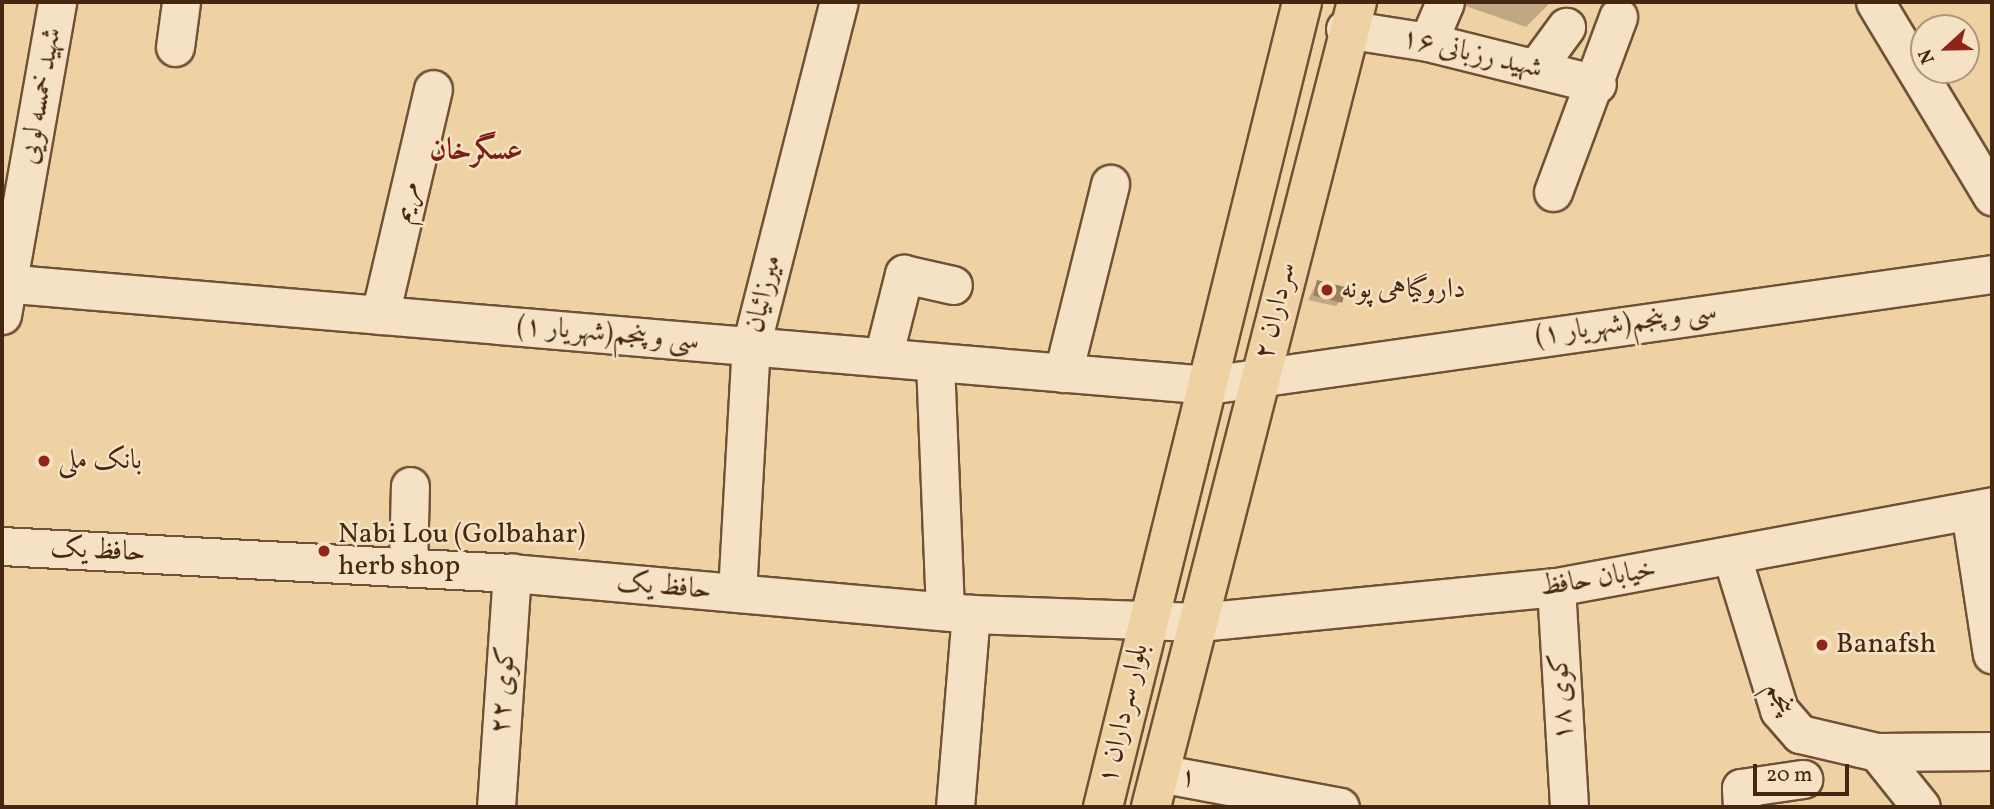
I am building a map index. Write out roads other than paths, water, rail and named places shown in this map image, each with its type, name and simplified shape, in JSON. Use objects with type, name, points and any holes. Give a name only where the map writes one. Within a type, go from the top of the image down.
[{"type":"main road","name":"سرداران ۲","points":[[1146,620],[1209,385],[1302,2]]},
{"type":"main road","name":"سرداران ۲","points":[[1199,622],[1351,15]]},
{"type":"main road","name":"بلوار سرداران ۱","points":[[1103,807],[1146,620]]},
{"type":"main road","name":"بلوار سرداران ۱","points":[[1155,790],[1199,622]]},
{"type":"street","name":"شهید خمسه لویی","points":[[4,293],[14,177],[57,2]]},
{"type":"street","points":[[176,47],[181,2]]},
{"type":"street","name":"میرزائیان","points":[[737,593],[751,346],[839,2]]},
{"type":"street","points":[[1428,41],[1445,2]]},
{"type":"street","points":[[1875,2],[1990,189]]},
{"type":"street","name":"شهید رزبانی ۱۶","points":[[1351,15],[1428,41],[1597,84]]},
{"type":"street","points":[[1553,192],[1597,84],[1618,17]]},
{"type":"street","points":[[1536,68],[1566,27]]},
{"type":"street","name":"مریم","points":[[380,315],[433,89]]},
{"type":"street","points":[[1063,373],[1110,184]]},
{"type":"street","points":[[883,357],[904,274],[953,285]]},
{"type":"street","name":"سی و پنجم(شهریار ۱)","points":[[4,293],[380,315],[1209,385],[1260,374],[1992,274]]},
{"type":"street","points":[[935,362],[958,612],[955,807]]},
{"type":"street","points":[[408,566],[410,486]]},
{"type":"street","points":[[1981,509],[1992,654]]},
{"type":"street","name":"خیابان حافظ","points":[[1199,622],[1556,587],[1732,557],[1981,509]]},
{"type":"street","name":"حافظ یک","points":[[2,546],[408,566],[958,612],[1199,622]]},
{"type":"street","name":"پنجم","points":[[1732,557],[1779,710],[1800,734],[1877,752],[1992,751]]},
{"type":"street","name":"کوی ۲۲","points":[[496,807],[512,573]]},
{"type":"street","name":"کوی ۱۸","points":[[1556,587],[1569,807]]},
{"type":"street","points":[[1742,807],[1741,788],[1804,793],[1800,734]]},
{"type":"street","points":[[1877,752],[1921,807]]},
{"type":"street","name":"۱","points":[[1155,790],[1340,807]]},
{"type":"place","name":"داروگیاهی پونه","points":[[1327,290]]},
{"type":"place","name":"بانک ملی","points":[[44,461]]},
{"type":"place","name":"Nabi Lou (Golbahar) herb shop","points":[[324,551]]},
{"type":"place","name":"Banafsh","points":[[1822,645]]},
{"type":"district","name":"عسگرخان","points":[[476,151]]}]
